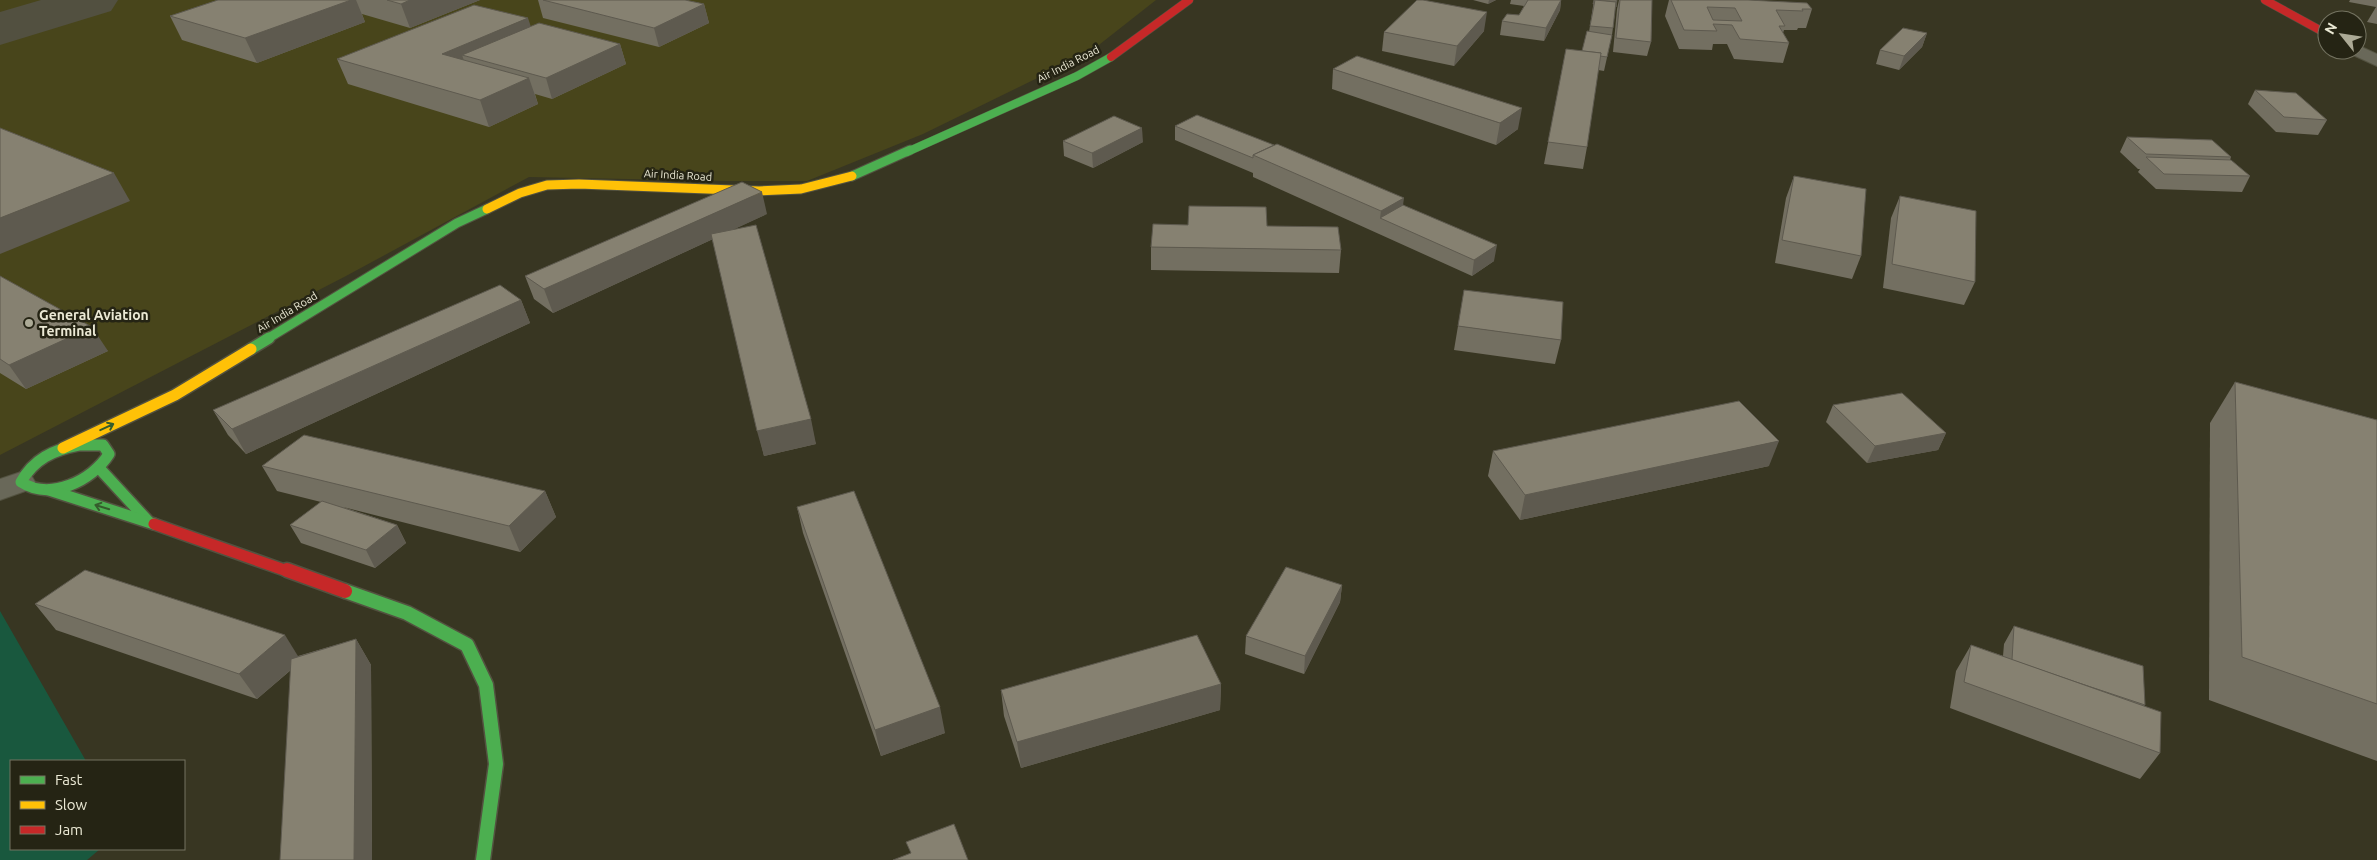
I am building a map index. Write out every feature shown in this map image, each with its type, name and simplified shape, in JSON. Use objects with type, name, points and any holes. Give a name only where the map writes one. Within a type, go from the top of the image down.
[{"type":"street","name":"Air India Road","points":[[11,486],[28,468],[50,453],[175,395],[457,223],[520,193],[547,184],[613,184],[759,191],[800,189],[832,182],[857,174],[1077,76],[1112,56],[1189,0]]},
{"type":"street","points":[[2265,0],[2317,29]]},
{"type":"street","name":"Air India Road","points":[[142,425],[175,395]]},
{"type":"street","name":"Air India Road","points":[[63,448],[86,444],[103,446],[109,454],[103,464]]},
{"type":"street","name":"Air India Road","points":[[11,486],[48,490],[77,482],[103,464],[118,448]]},
{"type":"street","name":"Air India Road","points":[[103,464],[149,522]]},
{"type":"street","name":"Air India Road","points":[[48,490],[149,522],[406,613],[467,646],[486,685],[496,764],[483,860]]},
{"type":"shaded area","points":[[0,0],[1156,0],[1095,48],[1070,62],[923,134],[807,181],[529,177],[346,276],[0,455]]},
{"type":"green space","points":[[0,611],[85,760],[10,760],[10,850],[99,850],[87,860],[0,860]]},
{"type":"building","points":[[218,0],[351,0],[245,38],[170,16]]},
{"type":"building","points":[[387,0],[410,0],[401,4]]},
{"type":"building","points":[[543,0],[685,0],[704,4],[654,28]]},
{"type":"building","points":[[1417,0],[1487,12],[1457,46],[1384,32]]},
{"type":"building","points":[[1528,0],[1561,0],[1546,28],[1502,21],[1507,14],[1519,15]]},
{"type":"building","points":[[1595,0],[1617,0],[1616,7],[1616,2]]},
{"type":"building","points":[[1595,0],[1616,2],[1613,28],[1590,26]]},
{"type":"building","points":[[1620,0],[1652,0],[1651,42],[1616,38]]},
{"type":"building","points":[[1671,0],[1748,0],[1807,3],[1812,9],[1802,9],[1803,11],[1776,10],[1785,26],[1779,26],[1789,43],[1740,39],[1732,25],[1713,24],[1717,31],[1684,30]],"holes":[[[1707,7],[1735,8],[1742,21],[1713,20]]]},
{"type":"building","points":[[474,5],[528,18],[442,54],[529,78],[480,100],[337,59]]},
{"type":"building","points":[[539,23],[620,44],[546,78],[462,55]]},
{"type":"building","points":[[1903,28],[1927,33],[1904,56],[1880,50]]},
{"type":"building","points":[[1587,31],[1612,35],[1607,57],[1600,56],[1601,53],[1582,51]]},
{"type":"building","points":[[1566,49],[1601,53],[1587,147],[1548,142]]},
{"type":"building","points":[[1357,56],[1522,108],[1500,123],[1333,69]]},
{"type":"building","points":[[2255,90],[2296,93],[2327,120],[2284,117]]},
{"type":"building","points":[[1197,115],[1274,145],[1253,155],[1253,158],[1175,126]]},
{"type":"building","points":[[1114,116],[1142,128],[1092,153],[1063,141]]},
{"type":"building","points":[[0,128],[114,173],[0,218]]},
{"type":"building","points":[[2127,137],[2212,140],[2231,157],[2146,154]]},
{"type":"building","points":[[1277,144],[1404,198],[1381,211],[1253,155]]},
{"type":"building","points":[[2146,157],[2231,160],[2250,176],[2164,174]]},
{"type":"building","points":[[1794,176],[1866,189],[1861,256],[1782,240]]},
{"type":"building","points":[[742,182],[762,192],[544,289],[525,276]]},
{"type":"building","points":[[1900,196],[1976,211],[1975,282],[1892,264]]},
{"type":"building","points":[[1403,205],[1497,245],[1474,260],[1380,218]]},
{"type":"building","points":[[1189,206],[1266,207],[1267,226],[1338,227],[1341,250],[1151,247],[1153,224],[1188,225]]},
{"type":"building","points":[[756,225],[811,419],[757,431],[711,234]]},
{"type":"building","points":[[0,276],[92,327],[9,365],[0,359]]},
{"type":"building","points":[[500,285],[521,300],[232,429],[213,410]]},
{"type":"building","points":[[1464,290],[1563,302],[1561,340],[1458,326]]},
{"type":"building","points":[[2235,382],[2377,420],[2377,704],[2242,657]]},
{"type":"building","points":[[1902,393],[1946,433],[1875,446],[1833,405]]},
{"type":"building","points":[[1739,401],[1779,441],[1525,495],[1493,451]]},
{"type":"building","points":[[304,435],[545,491],[509,526],[262,466]]},
{"type":"building","points":[[854,491],[940,707],[875,730],[797,507]]},
{"type":"building","points":[[322,501],[397,525],[366,550],[290,525]]},
{"type":"building","points":[[1286,567],[1342,585],[1305,656],[1246,636]]},
{"type":"building","points":[[85,570],[285,635],[239,674],[35,604]]},
{"type":"building","points":[[2014,626],[2143,666],[2145,705],[2012,660]]},
{"type":"building","points":[[1197,635],[1221,684],[1017,742],[1001,690]]},
{"type":"building","points":[[356,639],[354,860],[280,860],[291,659]]},
{"type":"building","points":[[1971,645],[2161,712],[2160,753],[1964,682]]},
{"type":"building","points":[[954,824],[968,860],[893,860],[911,853],[906,842]]},
{"type":"taxiway","points":[[0,29],[93,0]]},
{"type":"traffic: fast","points":[[852,176],[1077,76],[1111,57]]},
{"type":"traffic: fast","points":[[251,349],[457,223],[487,209]]},
{"type":"traffic: fast","points":[[49,490],[76,483],[91,475],[109,454],[103,445],[79,445],[55,451],[35,463],[27,471],[21,482],[30,488],[49,490],[154,524]]},
{"type":"traffic: fast","points":[[100,469],[148,521]]},
{"type":"traffic: fast","points":[[345,591],[407,613],[467,645],[486,685],[496,764],[483,860]]},
{"type":"traffic: slow","points":[[487,209],[520,193],[547,185],[579,184],[759,191],[801,189],[852,176]]},
{"type":"traffic: slow","points":[[63,448],[175,395],[251,349]]},
{"type":"traffic: jam","points":[[1111,57],[1189,0]]},
{"type":"traffic: jam","points":[[2265,0],[2317,29]]},
{"type":"traffic: jam","points":[[154,524],[345,591]]},
{"type":"place","name":"General Aviation Terminal","points":[[29,323]]}]
